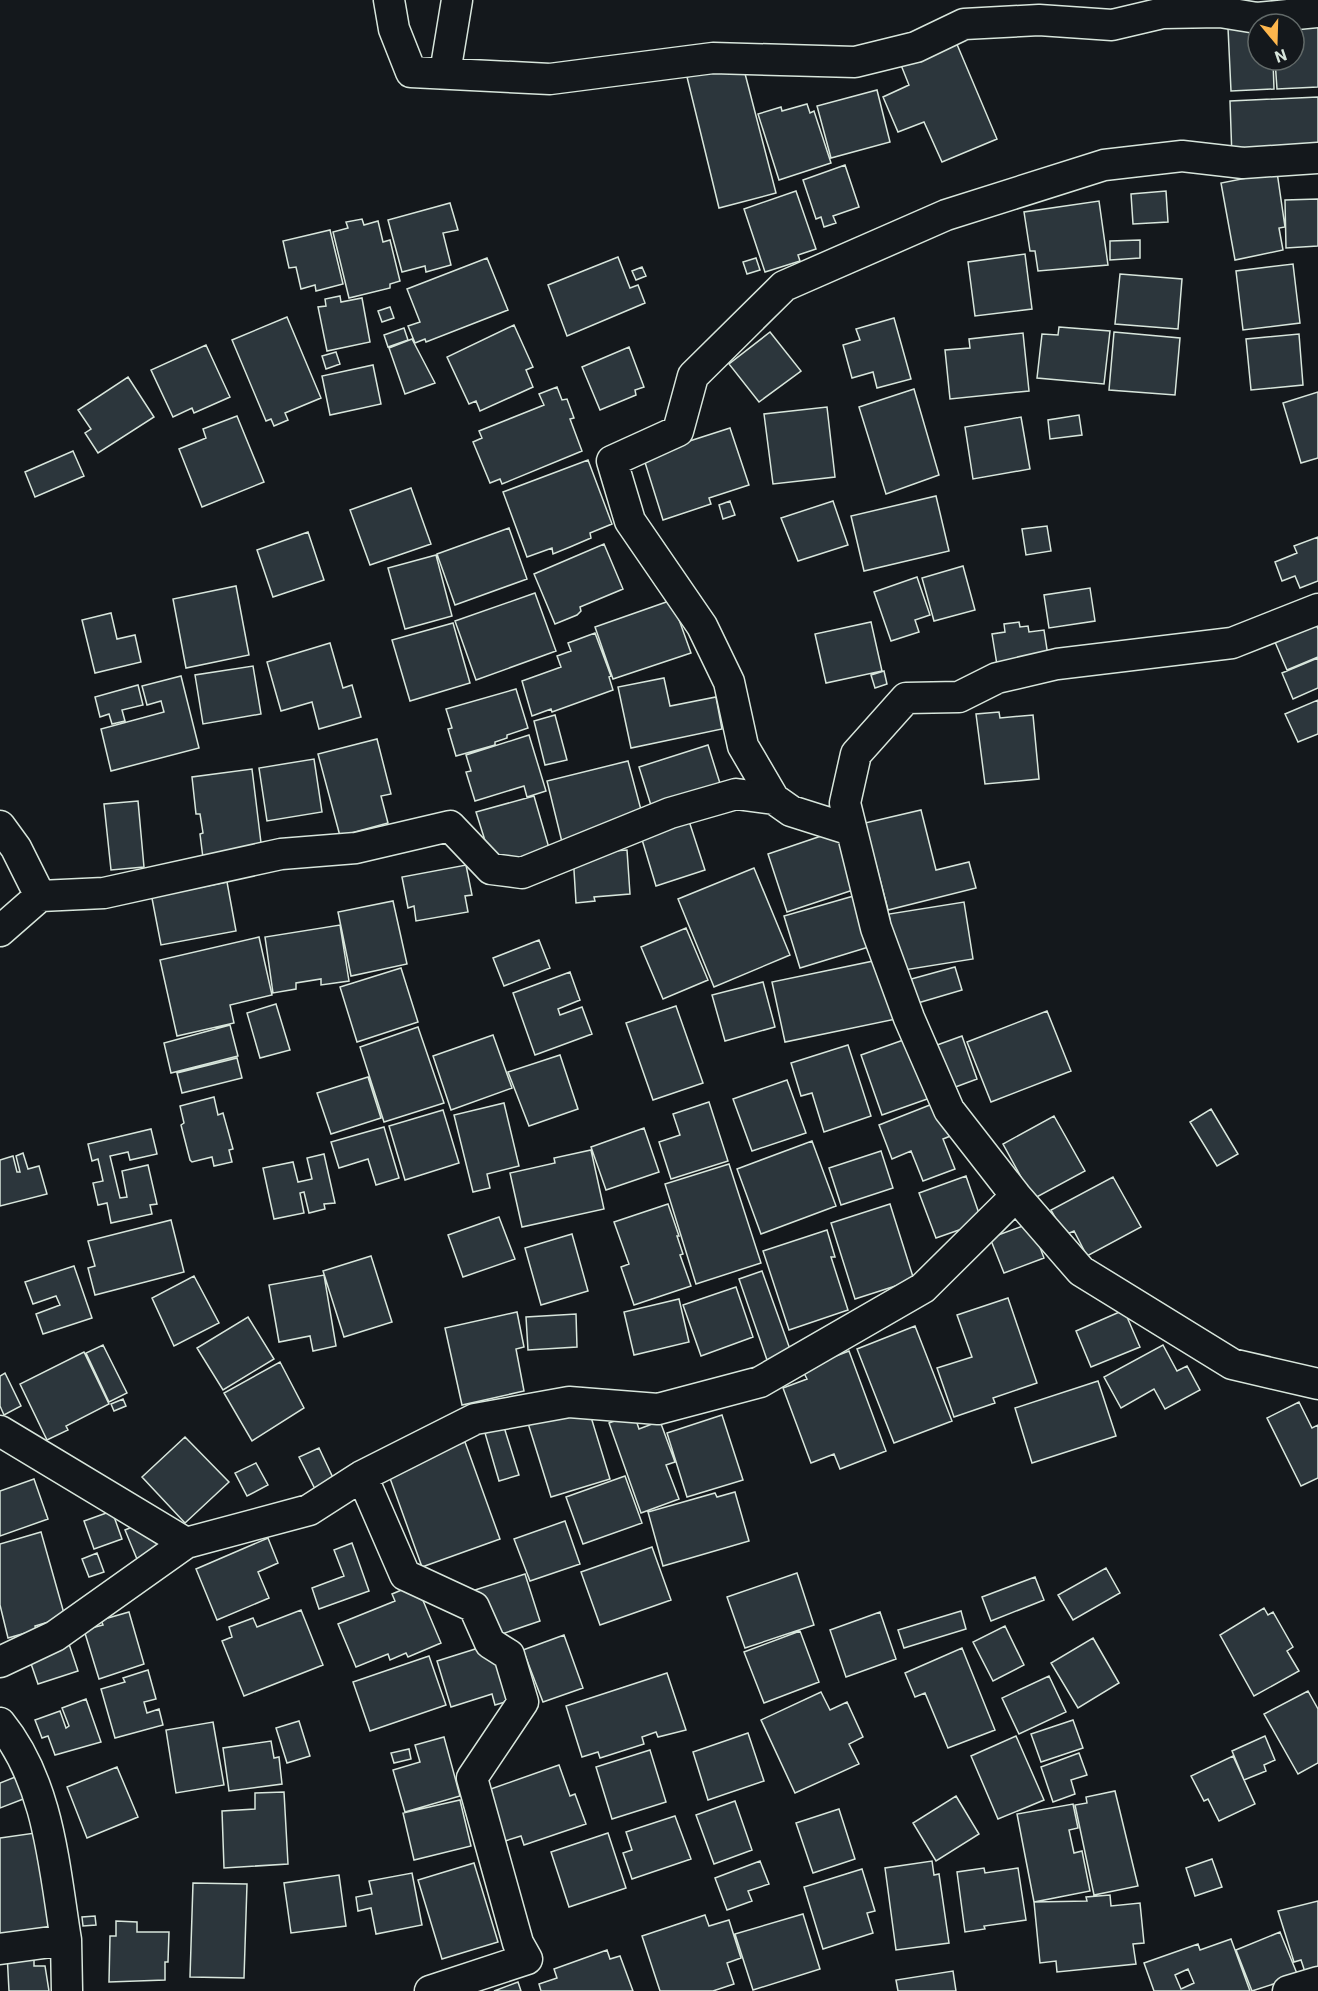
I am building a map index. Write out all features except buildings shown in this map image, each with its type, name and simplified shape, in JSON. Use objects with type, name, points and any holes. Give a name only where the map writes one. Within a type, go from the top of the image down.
[{"type":"street","points":[[389,0],[394,29],[411,72],[550,79],[713,58],[855,62],[916,47],[964,24],[1039,20],[1112,25],[1163,13],[1220,12],[1257,18],[1318,12]]},
{"type":"street","points":[[445,73],[457,0]]},
{"type":"street","points":[[850,830],[790,810],[774,799],[743,746],[725,672],[702,626],[630,521],[612,461],[678,431],[693,376],[784,286],[946,215],[1104,165],[1182,156],[1243,163],[1318,159]]},
{"type":"street","points":[[1318,609],[1232,643],[1142,652],[1058,664],[997,678],[958,696],[906,698],[856,754],[845,804],[876,928],[909,1018],[949,1110],[1016,1196],[1081,1271],[1232,1364],[1318,1384]]},
{"type":"street","points":[[0,931],[40,897],[104,892],[281,854],[356,848],[450,825],[491,869],[522,873],[670,813],[736,794],[774,799]]},
{"type":"street","points":[[0,826],[16,848],[40,897]]},
{"type":"street","points":[[0,1662],[56,1636],[186,1543],[309,1510],[362,1476],[475,1419],[569,1402],[658,1409],[760,1382],[923,1288],[1016,1196]]},
{"type":"street","points":[[0,1431],[186,1543]]},
{"type":"street","points":[[362,1476],[405,1575],[474,1607],[490,1643],[508,1654],[523,1702],[472,1778],[518,1943],[527,1959],[430,1991]]},
{"type":"street","points":[[0,1723],[15,1741],[37,1792],[49,1831],[66,1940],[67,1991]]},
{"type":"street","points":[[0,1949],[66,1940]]},
{"type":"street","points":[[1288,1991],[1318,1982]]}]
